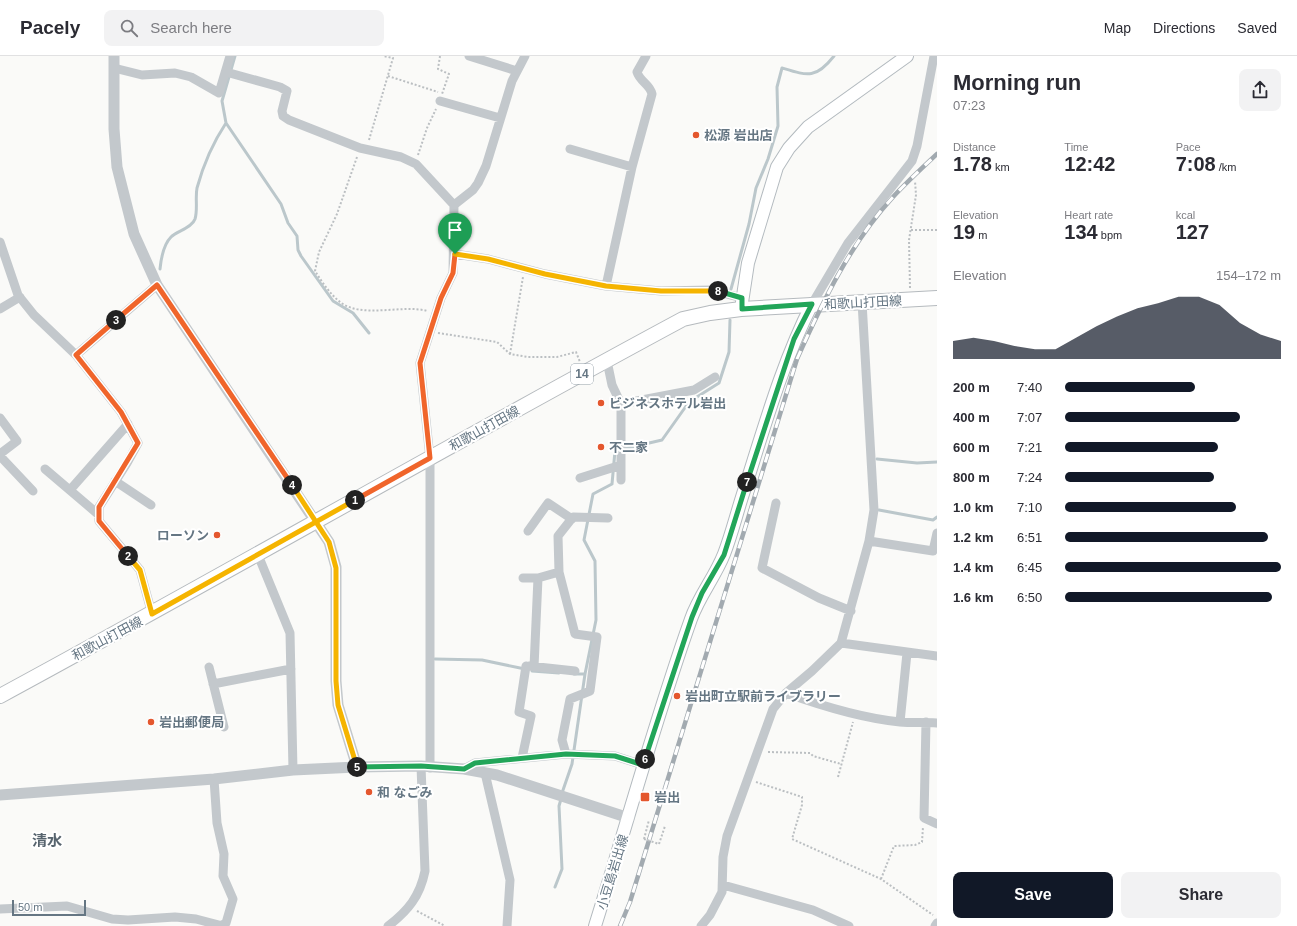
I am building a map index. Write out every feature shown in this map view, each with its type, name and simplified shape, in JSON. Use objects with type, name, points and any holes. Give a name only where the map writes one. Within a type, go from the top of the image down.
[{"type":"main road","points":[[742,303],[748,263],[763,209],[777,167],[789,148],[808,127],[907,56]]},
{"type":"main road","name":"和歌山打田線","points":[[0,696],[152,614],[430,458],[684,319],[742,303],[812,304],[937,298]]},
{"type":"main road","name":"小豆島岩出線","points":[[595,926],[629,818],[643,765],[692,617],[702,593],[724,555],[794,339],[812,304]]},
{"type":"street","points":[[114,56],[114,129],[117,167],[134,234],[157,285],[329,542],[336,568],[336,681],[338,705],[357,767]]},
{"type":"street","points":[[114,68],[142,75],[175,73],[191,77],[219,93],[230,56]]},
{"type":"street","points":[[469,56],[517,71]]},
{"type":"street","points":[[454,206],[474,190],[478,184],[486,166],[500,118],[517,71],[526,56]]},
{"type":"street","points":[[606,286],[632,167],[652,94],[651,88],[638,78],[637,72],[646,56]]},
{"type":"street","points":[[812,304],[848,243],[912,161],[917,146],[934,56]]},
{"type":"street","points":[[226,72],[287,90],[282,111],[283,116],[363,148],[401,157],[416,164],[454,206],[455,254],[453,273],[420,363],[430,458],[425,871],[422,887],[410,906],[400,917],[388,926]]},
{"type":"street","points":[[441,97],[500,118]]},
{"type":"street","points":[[570,149],[632,167]]},
{"type":"street","points":[[0,242],[8,268],[20,297],[34,315],[76,355],[121,412],[138,443],[99,507],[99,521],[140,570],[152,614]]},
{"type":"street","points":[[455,254],[488,259],[525,269],[606,286],[661,291],[711,290],[742,303]]},
{"type":"street","points":[[0,273],[8,268]]},
{"type":"street","points":[[76,355],[157,285]]},
{"type":"street","points":[[0,309],[20,297]]},
{"type":"street","points":[[701,926],[710,914],[722,892],[723,857],[727,836],[749,779],[773,709],[786,694],[841,643],[851,611],[869,541],[874,510],[862,302]]},
{"type":"street","points":[[607,361],[612,385],[621,404],[621,480]]},
{"type":"street","points":[[621,404],[694,390],[715,377]]},
{"type":"street","points":[[0,418],[17,441],[0,455],[33,491]]},
{"type":"street","points":[[70,490],[128,424]]},
{"type":"street","points":[[580,478],[621,465]]},
{"type":"street","points":[[45,469],[99,515]]},
{"type":"street","points":[[116,481],[152,505]]},
{"type":"street","points":[[528,531],[548,503],[572,519]]},
{"type":"street","points":[[776,503],[762,568],[819,598],[851,611]]},
{"type":"street","points":[[566,754],[562,740],[570,699],[590,691],[597,637],[575,634],[559,572],[558,536],[573,517],[608,518]]},
{"type":"street","points":[[869,541],[933,551],[937,533]]},
{"type":"street","points":[[258,555],[290,633],[293,770]]},
{"type":"street","points":[[523,578],[538,578],[559,572]]},
{"type":"street","points":[[522,758],[531,716],[519,712],[527,666],[538,578]]},
{"type":"street","points":[[841,643],[937,656]]},
{"type":"street","points":[[900,722],[907,653]]},
{"type":"street","points":[[527,666],[575,672]]},
{"type":"street","points":[[209,667],[224,727]]},
{"type":"street","points":[[213,684],[291,668]]},
{"type":"street","points":[[786,694],[817,705],[856,714],[900,722],[937,723]]},
{"type":"street","points":[[926,722],[924,818],[937,824]]},
{"type":"street","points":[[464,769],[475,763],[566,754],[615,756],[643,765]]},
{"type":"street","points":[[0,795],[214,779],[293,770],[357,767],[426,767],[464,769],[485,773],[629,818]]},
{"type":"street","points":[[485,773],[510,880],[507,926]]},
{"type":"street","points":[[0,909],[67,906],[112,919],[128,920],[175,917],[208,921],[219,926],[226,923],[233,899],[224,876],[224,854],[218,823],[214,779]]},
{"type":"street","points":[[723,885],[814,910],[849,926]]},
{"type":"path","points":[[383,56],[393,58],[388,76],[363,148],[337,214],[319,252],[315,270],[334,296],[341,303],[351,308],[377,310],[417,308],[437,314]]},
{"type":"path","points":[[388,76],[441,97]]},
{"type":"path","points":[[910,299],[909,240],[916,195],[915,181]]},
{"type":"path","points":[[911,230],[937,230]]},
{"type":"path","points":[[510,354],[525,269]]},
{"type":"path","points":[[431,332],[497,342],[510,354],[528,357],[556,357],[576,352],[584,373]]},
{"type":"path","points":[[838,777],[856,714]]},
{"type":"path","points":[[758,752],[810,753],[813,756],[841,764]]},
{"type":"path","points":[[749,779],[802,797],[802,804],[792,839],[881,879],[937,918]]},
{"type":"path","points":[[881,879],[894,846],[914,845],[922,842],[924,818]]},
{"type":"path","points":[[649,820],[644,839],[659,844],[665,826]]},
{"type":"path","points":[[410,906],[445,926]]},
{"type":"waterway","points":[[235,56],[222,101],[226,123],[281,204],[288,223],[297,236],[298,250],[301,256],[333,301],[353,313],[369,333]]},
{"type":"waterway","points":[[731,289],[749,224],[756,188],[768,159],[778,126],[777,87],[782,68],[799,73],[811,74],[822,69],[834,56]]},
{"type":"waterway","points":[[160,269],[163,252],[168,240],[191,225],[195,219],[196,192],[199,180],[213,146],[226,123]]},
{"type":"waterway","points":[[585,674],[596,620],[595,561],[584,540],[593,494],[612,484],[615,451],[662,440],[689,402],[719,383],[729,352],[730,320]]},
{"type":"waterway","points":[[877,459],[917,463],[937,462]]},
{"type":"waterway","points":[[879,510],[933,520],[937,517]]},
{"type":"waterway","points":[[435,659],[482,660],[525,669]]},
{"type":"waterway","points":[[532,671],[559,673]]},
{"type":"waterway","points":[[562,793],[572,764],[585,674],[574,674]]},
{"type":"waterway","points":[[555,887],[562,869],[559,806],[561,799]]},
{"type":"railway","points":[[620,926],[630,902],[797,359],[827,295],[864,234],[893,197],[937,154]]},
{"type":"place","name":"松源 岩出店","points":[[696,135]]},
{"type":"place","name":"ビジネスホテル岩出","points":[[601,403]]},
{"type":"place","name":"不二家","points":[[601,447]]},
{"type":"place","name":"ローソン","points":[[217,535]]},
{"type":"place","name":"岩出町立駅前ライブラリー","points":[[677,696]]},
{"type":"place","name":"岩出郵便局","points":[[151,722]]},
{"type":"place","name":"和 なごみ","points":[[369,792]]},
{"type":"place","name":"岩出","points":[[645,797]]},
{"type":"district","name":"清水","points":[[47,841]]},
{"type":"route","points":[[455,254],[453,273],[441,298],[420,363],[430,458],[316,522],[152,614],[140,570],[99,521],[99,507],[138,443],[121,412],[76,355],[157,285],[265,444],[316,522],[329,542],[336,568],[336,681],[338,705],[357,767],[421,766],[430,768],[464,769],[475,763],[566,754],[615,756],[643,765],[692,617],[702,593],[724,555],[794,339],[812,304],[742,309],[742,298],[724,292],[711,290],[661,291],[606,286],[545,274],[488,259],[455,254]]}]
